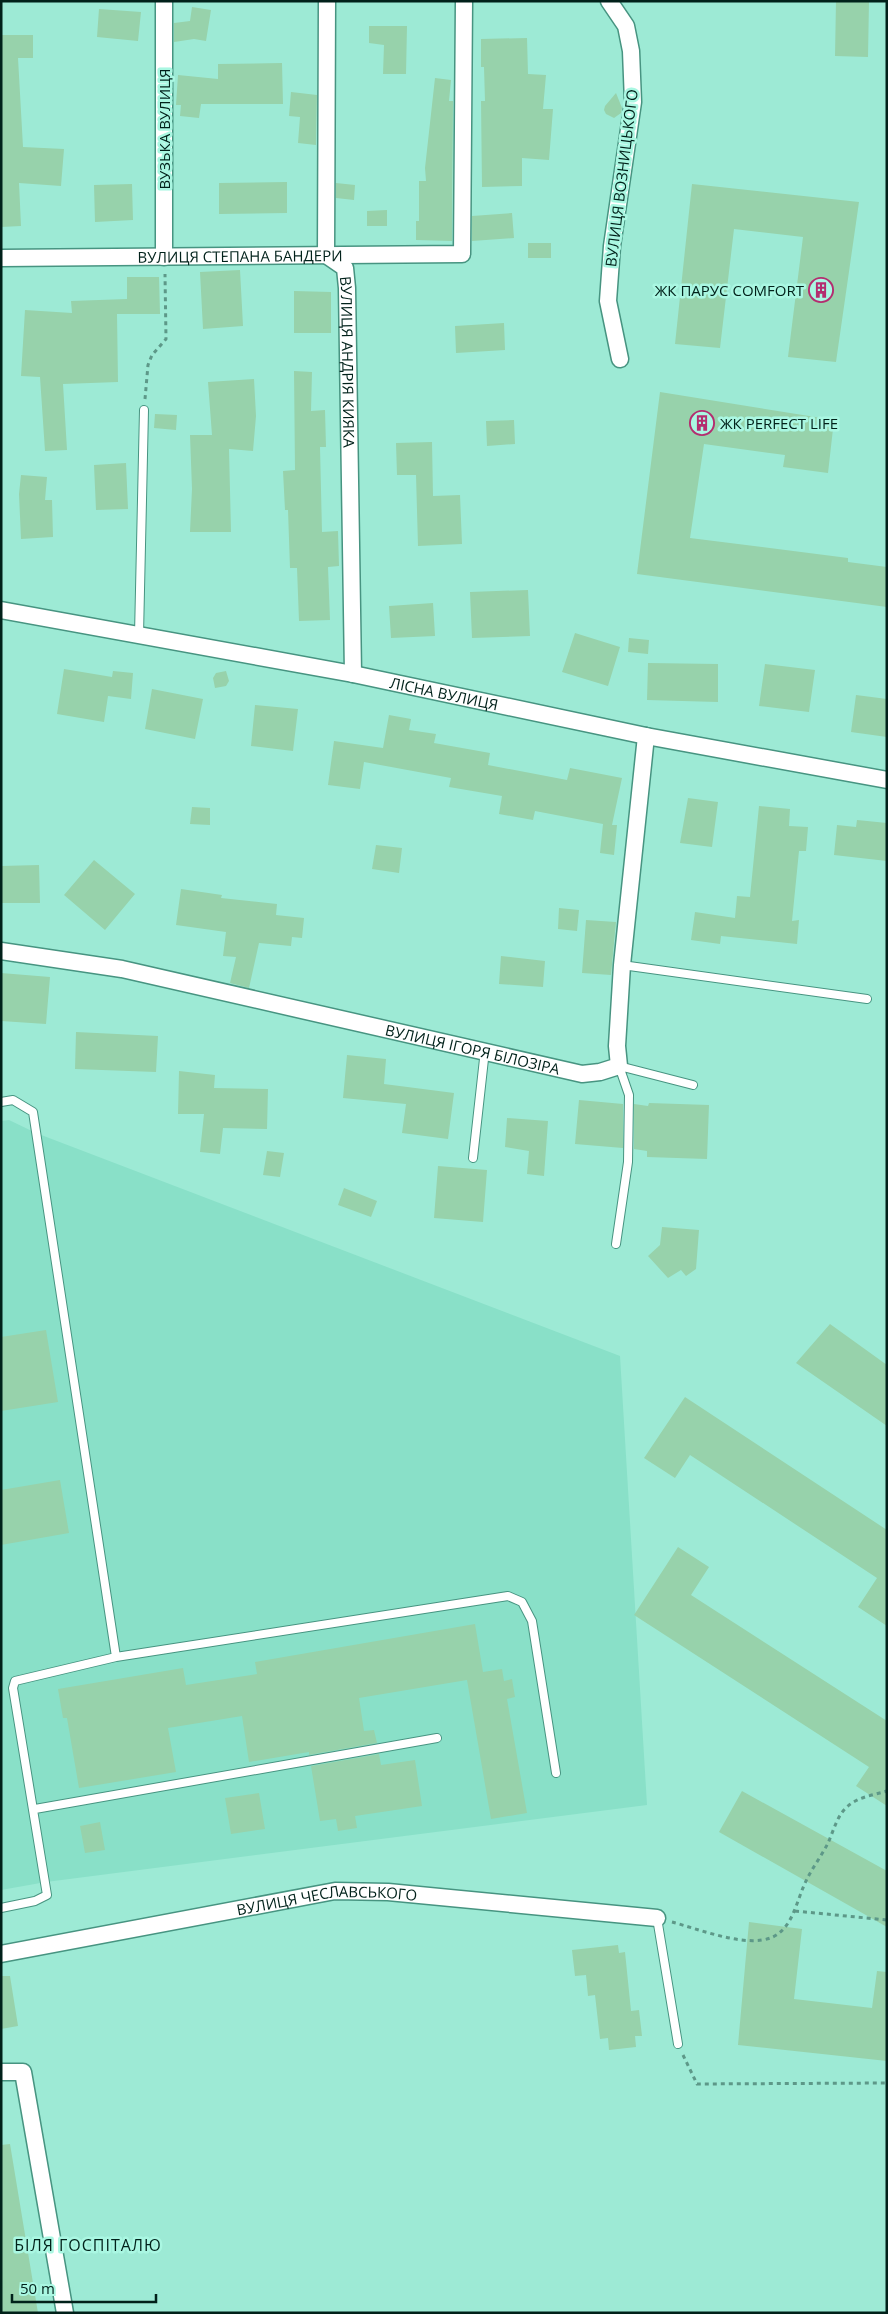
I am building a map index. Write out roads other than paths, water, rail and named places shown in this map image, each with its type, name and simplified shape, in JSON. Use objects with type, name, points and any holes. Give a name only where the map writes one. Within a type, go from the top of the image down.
[{"type":"street","name":"ВУЗЬКА ВУЛИЦЯ","points":[[164,1],[164,257]]},
{"type":"street","points":[[326,1],[326,255]]},
{"type":"street","name":"ВУЛИЦЯ СТЕПАНА БАНДЕРИ","points":[[1,258],[462,254],[464,1]]},
{"type":"street","name":"ВУЛИЦЯ ВОЗНИЦЬКОГО","points":[[609,1],[626,26],[631,51],[632,93],[612,246],[608,300],[620,359]]},
{"type":"street","name":"ВУЛИЦЯ АНДРІЯ КИЯКА","points":[[326,255],[345,268],[347,288],[353,674]]},
{"type":"street","name":"ЛІСНА ВУЛИЦЯ","points":[[1,610],[353,674],[646,736],[887,780]]},
{"type":"street","points":[[618,1066],[617,1046],[622,964],[646,736]]},
{"type":"street","name":"ВУЛИЦЯ ІГОРЯ БІЛОЗІРА","points":[[1,951],[122,969],[484,1050],[582,1074],[600,1072],[618,1066]]},
{"type":"street","name":"ВУЛИЦЯ ЧЕСЛАВСЬКОГО","points":[[1,1954],[335,1891],[388,1892],[657,1918]]},
{"type":"street","points":[[1,2072],[23,2072],[65,2313]]},
{"type":"lane","points":[[139,635],[144,410]]},
{"type":"lane","points":[[622,964],[867,999]]},
{"type":"lane","points":[[473,1158],[484,1050]]},
{"type":"lane","points":[[618,1066],[693,1085]]},
{"type":"lane","points":[[616,1244],[628,1162],[629,1105],[629,1095],[618,1066]]},
{"type":"lane","points":[[1,1102],[13,1100],[33,1112],[116,1657]]},
{"type":"lane","points":[[1,1908],[35,1901],[47,1895],[13,1688],[15,1681],[116,1657],[508,1596],[522,1602],[532,1621],[556,1773]]},
{"type":"lane","points":[[34,1809],[437,1738]]},
{"type":"lane","points":[[657,1918],[678,2044]]},
{"type":"place","name":"ЖК ПАРУС COMFORT","points":[[821,290]]},
{"type":"place","name":"ЖК PERFECT LIFE","points":[[702,423]]},
{"type":"district","name":"БІЛЯ ГОСПІТАЛЮ","points":[[88,2245]]}]
